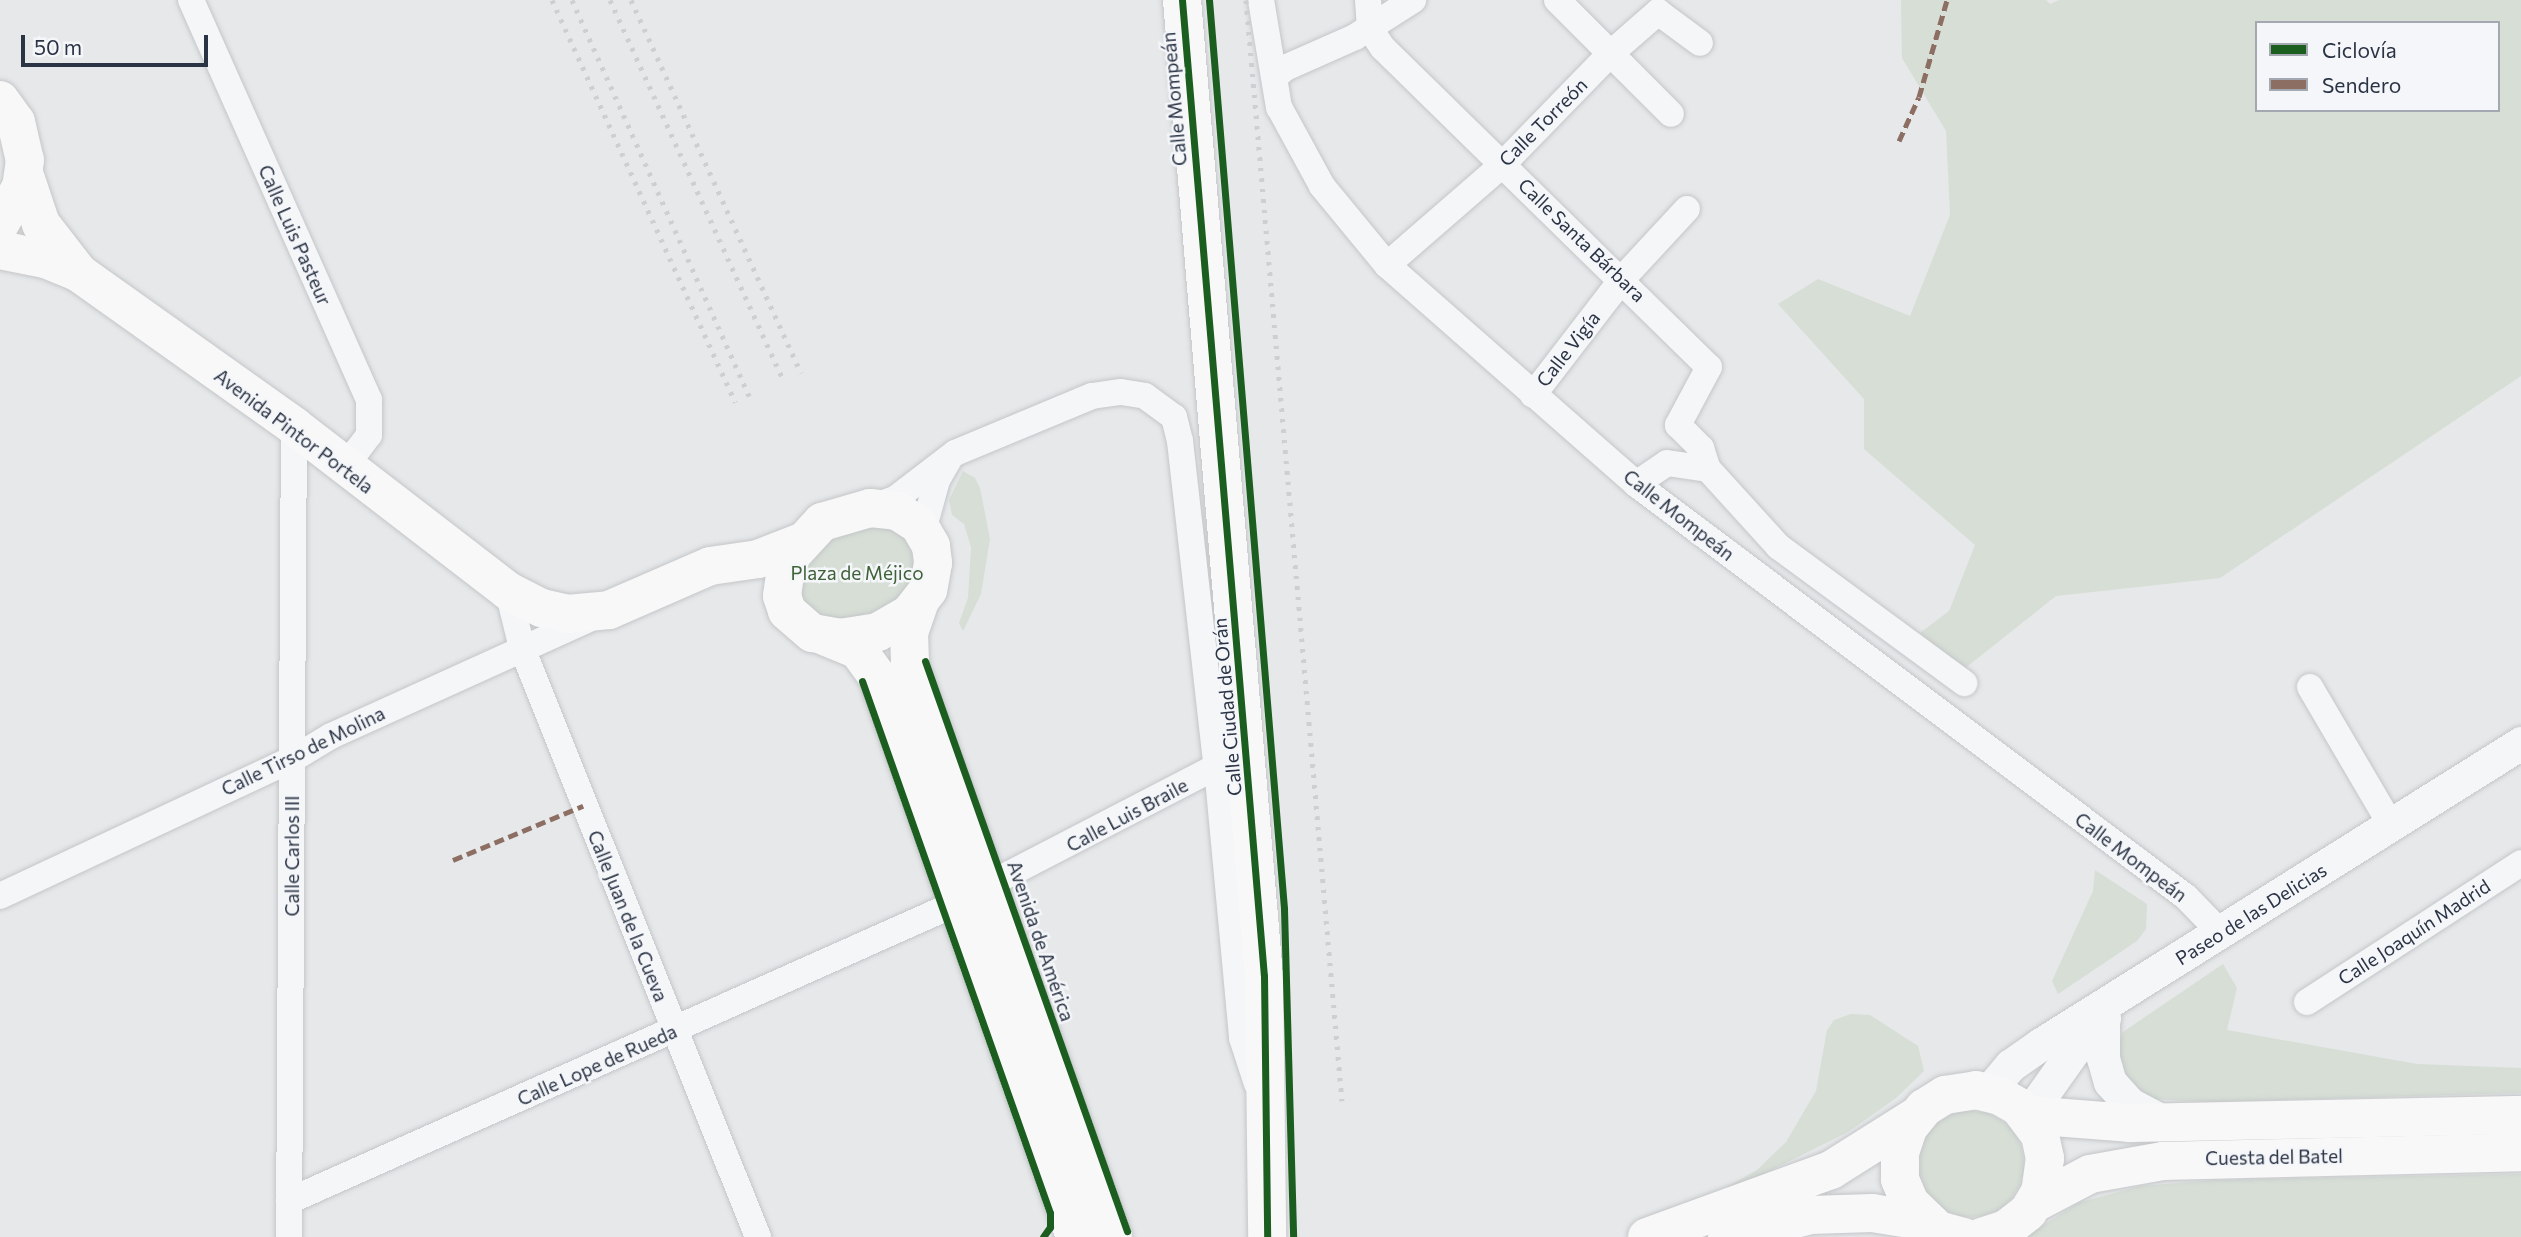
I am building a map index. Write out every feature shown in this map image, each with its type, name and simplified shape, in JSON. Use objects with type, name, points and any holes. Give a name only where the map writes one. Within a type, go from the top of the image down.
[{"type":"main road","name":"Calle Mompeán","points":[[1182,0],[1205,197]]},
{"type":"main road","name":"Calle Ciudad de Orán","points":[[1209,0],[1218,122],[1205,197],[1264,976],[1265,1106],[1280,1227]]},
{"type":"main road","points":[[0,100],[21,135],[24,173],[16,201],[0,224]]},
{"type":"main road","name":"Avenida Pintor Portela","points":[[24,173],[41,224],[79,273]]},
{"type":"main road","name":"Calle Ciudad de Orán","points":[[1205,197],[1230,260],[1284,909],[1280,1227]]},
{"type":"main road","name":"Avenida Pintor Portela","points":[[0,250],[45,259],[79,273],[294,426],[508,591]]},
{"type":"main road","points":[[694,573],[751,584],[779,600],[787,611],[812,633],[826,637],[878,632],[903,619],[920,601],[933,563],[923,531],[909,516],[870,508],[822,522],[799,543],[782,573],[787,611]]},
{"type":"main road","name":"Calle Tirso de Molina","points":[[508,591],[542,608],[567,614],[609,610],[694,573],[770,555],[799,543]]},
{"type":"main road","name":"Avenida de América","points":[[920,601],[909,633],[910,665],[1061,1219],[1075,1237]]},
{"type":"main road","name":"Avenida de América","points":[[826,637],[858,650],[877,676],[972,894],[1113,1237]]},
{"type":"main road","points":[[1647,1237],[1831,1170],[1945,1096],[1988,1092],[2010,1101],[2028,1115],[2045,1158],[2044,1181],[2035,1202]]},
{"type":"main road","name":"Cuesta del Batel","points":[[2028,1115],[2103,1123],[2521,1115]]},
{"type":"main road","points":[[1915,1117],[1900,1153],[1900,1179],[1910,1203],[1928,1222]]},
{"type":"main road","name":"Cuesta del Batel","points":[[1981,1237],[2018,1222],[2035,1202],[2090,1174],[2163,1161],[2521,1152]]},
{"type":"main road","points":[[1727,1237],[1810,1215],[1872,1213],[1928,1222],[1964,1237]]},
{"type":"street","name":"Calle Luis Pasteur","points":[[191,0],[369,400],[369,435],[345,467]]},
{"type":"street","name":"Calle Mompeán","points":[[1261,0],[1276,76],[1279,107],[1322,186],[1387,265],[1636,484],[2186,897],[2221,933]]},
{"type":"street","points":[[1368,0],[1370,29]]},
{"type":"street","points":[[1276,76],[1370,29],[1413,0]]},
{"type":"street","points":[[1557,0],[1671,114]]},
{"type":"street","name":"Calle Torreón","points":[[1387,265],[1503,164],[1610,54],[1658,12],[1700,43]]},
{"type":"street","name":"Calle Santa Bárbara","points":[[1370,29],[1383,48],[1623,278],[1709,367],[1678,425],[1701,448],[1708,469]]},
{"type":"street","name":"Calle Vigía","points":[[1533,395],[1623,278],[1687,209]]},
{"type":"street","name":"Calle Ciudad de Orán","points":[[955,453],[1062,406],[1105,393],[1145,396],[1174,417],[1181,441],[1242,1038],[1265,1106]]},
{"type":"street","name":"Calle Carlos III","points":[[289,1237],[294,426]]},
{"type":"street","points":[[870,508],[895,499],[955,453]]},
{"type":"street","points":[[923,531],[937,480],[955,453]]},
{"type":"street","points":[[1636,484],[1667,463],[1708,469],[1779,547],[1964,683]]},
{"type":"street","name":"Calle Juan de la Cueva","points":[[508,591],[522,648],[758,1237]]},
{"type":"street","name":"Calle Tirso de Molina","points":[[0,896],[293,758],[331,736],[609,610]]},
{"type":"street","points":[[2310,687],[2391,825]]},
{"type":"street","name":"Paseo de las Delicias","points":[[1988,1092],[2011,1065],[2099,1015],[2145,981],[2521,743]]},
{"type":"street","name":"Calle Luis Braile","points":[[972,894],[1216,767]]},
{"type":"street","name":"Calle Joaquín Madrid","points":[[2307,1002],[2521,863]]},
{"type":"street","name":"Calle Lope de Rueda","points":[[289,1201],[676,1030],[972,894]]},
{"type":"street","points":[[2099,1015],[2103,1058],[2110,1082],[2130,1104],[2164,1122]]},
{"type":"street","name":"Paseo de las Delicias","points":[[2028,1115],[2099,1015]]},
{"type":"street","name":"Calle Carlos III","points":[[289,1201],[305,1237]]},
{"type":"green space","points":[[1901,0],[2046,0],[2050,4],[2059,0],[2521,0],[2521,376],[2220,578],[2056,596],[1964,669],[1920,633],[1949,611],[1975,545],[1864,449],[1864,399],[1778,304],[1818,279],[1910,316],[1950,215],[1946,131],[1902,58]]},
{"type":"green space","points":[[963,471],[975,478],[980,488],[990,539],[981,594],[963,631],[959,623],[968,598],[971,547],[964,524],[952,515],[949,500]]},
{"type":"green space","name":"Plaza de Méjico","points":[[884,508],[932,577],[856,637],[782,596],[787,560]]},
{"type":"green space","points":[[2095,870],[2147,904],[2146,929],[2137,941],[2058,994],[2052,981],[2093,891]]},
{"type":"green space","points":[[2223,964],[2237,988],[2227,1030],[2417,1064],[2521,1068],[2521,1093],[2208,1102],[2152,1099],[2122,1078],[2118,1045],[2123,1032]]},
{"type":"green space","points":[[1851,1014],[1870,1015],[1918,1046],[1924,1071],[1896,1098],[1848,1132],[1737,1187],[1727,1187],[1757,1170],[1786,1142],[1816,1091],[1827,1030],[1834,1020]]},
{"type":"green space","points":[[1971,1111],[1991,1115],[2009,1126],[2020,1144],[2024,1164],[2020,1184],[2009,1202],[1991,1213],[1971,1217],[1951,1213],[1933,1202],[1922,1184],[1918,1164],[1922,1144],[1933,1126],[1951,1115]]},
{"type":"green space","points":[[2521,1174],[2521,1237],[2025,1237],[2078,1203],[2140,1186],[2216,1180]]},
{"type":"railway","points":[[552,0],[735,402]]},
{"type":"railway","points":[[572,0],[749,396]]},
{"type":"railway","points":[[610,0],[784,381]]},
{"type":"railway","points":[[631,0],[801,373]]},
{"type":"railway","points":[[1246,0],[1342,1101]]},
{"type":"marked path","points":[[1899,141],[1919,97],[1947,0]]},
{"type":"marked path","points":[[453,860],[583,806]]},
{"type":"cycle path","points":[[1182,0],[1264,976],[1267,1237]]},
{"type":"cycle path","points":[[1209,0],[1284,909],[1293,1237]]},
{"type":"cycle path","points":[[925,661],[1127,1231]]},
{"type":"cycle path","points":[[862,681],[1050,1213],[1050,1227],[1043,1237]]}]
